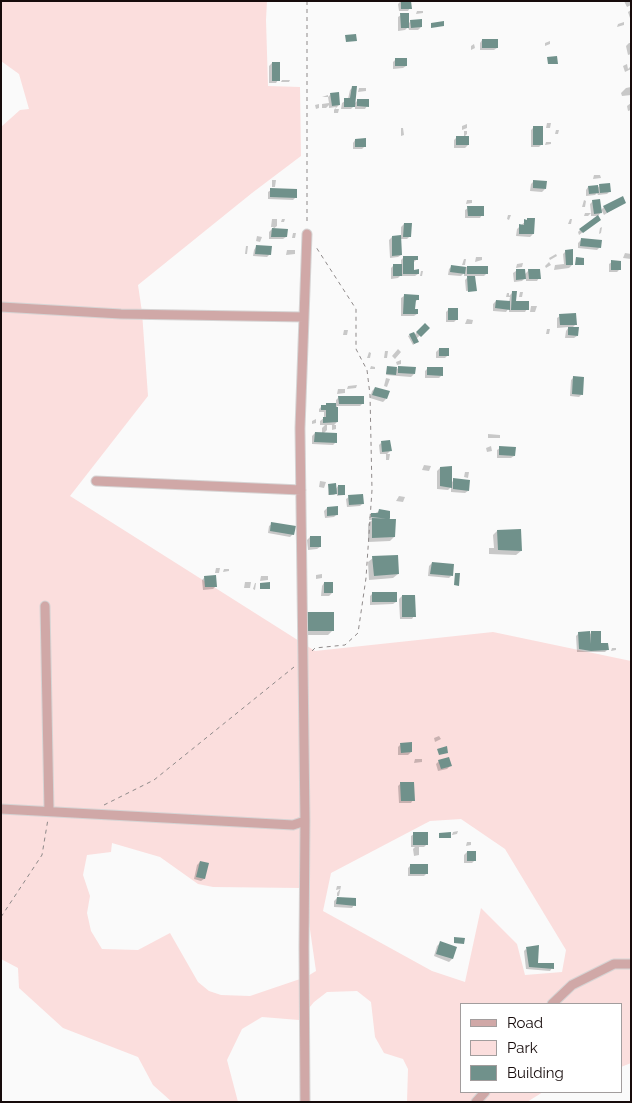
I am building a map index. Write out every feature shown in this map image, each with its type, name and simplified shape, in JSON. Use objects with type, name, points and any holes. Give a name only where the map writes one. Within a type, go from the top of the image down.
[{"type":"street","points":[[305,1102],[305,821],[300,428],[307,234]]},
{"type":"street","points":[[1,307],[121,314],[304,317]]},
{"type":"street","points":[[96,481],[301,490]]},
{"type":"street","points":[[45,606],[49,811]]},
{"type":"street","points":[[1,809],[293,825],[305,821]]},
{"type":"street","points":[[553,1003],[572,985],[614,964],[631,964]]},
{"type":"path","points":[[1,916],[42,855],[49,811]]},
{"type":"green space","points":[[1,1],[267,1],[268,86],[300,87],[301,156],[138,285],[142,312],[148,396],[70,496],[315,651],[493,632],[631,661],[631,1063],[622,1067],[622,1003],[460,1003],[460,1093],[541,1093],[527,1102],[407,1102],[408,1069],[403,1059],[384,1053],[375,1037],[371,1002],[357,991],[327,992],[314,1002],[299,1020],[262,1017],[242,1029],[227,1060],[238,1102],[172,1102],[153,1085],[138,1057],[63,1028],[19,988],[18,968],[1,959],[1,127],[20,110],[29,109],[19,74],[1,61]],"holes":[[[461,819],[505,849],[566,950],[562,972],[525,975],[517,944],[481,908],[465,982],[432,971],[323,911],[331,873],[430,821]],[[112,843],[160,857],[198,884],[213,887],[300,888],[305,895],[316,971],[306,977],[250,996],[221,995],[209,991],[198,982],[170,933],[138,950],[102,949],[91,931],[87,913],[90,896],[83,875],[87,855],[111,852]]]},
{"type":"building","points":[[401,1],[411,1],[412,9],[401,9]]},
{"type":"building","points":[[400,13],[409,13],[409,28],[401,28]]},
{"type":"building","points":[[422,19],[422,27],[411,28],[410,20]]},
{"type":"building","points":[[444,21],[444,26],[431,28],[431,23]]},
{"type":"building","points":[[356,34],[357,41],[346,42],[345,35]]},
{"type":"building","points":[[482,39],[498,39],[498,48],[482,48]]},
{"type":"building","points":[[557,56],[558,64],[548,64],[547,57]]},
{"type":"building","points":[[395,58],[407,58],[407,66],[395,66]]},
{"type":"building","points":[[272,62],[280,62],[280,81],[272,81]]},
{"type":"building","points":[[352,86],[357,86],[355,107],[344,107],[344,98],[350,98]]},
{"type":"building","points":[[339,92],[340,105],[332,106],[330,93]]},
{"type":"building","points":[[357,99],[369,99],[369,107],[357,106]]},
{"type":"building","points":[[533,126],[543,126],[543,145],[533,145]]},
{"type":"building","points":[[456,136],[469,136],[469,145],[456,145]]},
{"type":"building","points":[[366,138],[366,147],[355,147],[355,139]]},
{"type":"building","points":[[533,180],[547,181],[546,189],[533,188]]},
{"type":"building","points":[[610,183],[611,192],[600,193],[599,184]]},
{"type":"building","points":[[598,185],[599,193],[589,194],[588,186]]},
{"type":"building","points":[[270,188],[297,189],[297,198],[270,197]]},
{"type":"building","points":[[623,196],[626,203],[607,213],[603,206]]},
{"type":"building","points":[[600,199],[602,213],[594,214],[592,200]]},
{"type":"building","points":[[467,206],[484,206],[484,216],[468,216]]},
{"type":"building","points":[[598,215],[601,220],[583,233],[579,229]]},
{"type":"building","points":[[527,218],[535,218],[534,234],[519,234],[519,224],[524,225],[524,219],[527,220]]},
{"type":"building","points":[[404,223],[412,223],[411,237],[403,237]]},
{"type":"building","points":[[272,228],[288,229],[287,237],[271,237]]},
{"type":"building","points":[[401,235],[402,255],[392,256],[392,236]]},
{"type":"building","points":[[581,238],[602,240],[601,248],[580,246]]},
{"type":"building","points":[[256,245],[272,246],[271,255],[255,254]]},
{"type":"building","points":[[573,249],[573,265],[566,265],[565,250]]},
{"type":"building","points":[[403,256],[418,256],[418,260],[414,260],[414,270],[419,269],[419,274],[403,274]]},
{"type":"building","points":[[576,257],[584,258],[584,265],[575,265]]},
{"type":"building","points":[[611,260],[621,261],[621,270],[611,270]]},
{"type":"building","points":[[393,264],[402,264],[402,276],[393,276]]},
{"type":"building","points":[[451,265],[466,267],[465,274],[450,272]]},
{"type":"building","points":[[467,266],[488,266],[488,274],[467,274]]},
{"type":"building","points":[[516,269],[525,269],[526,279],[516,280]]},
{"type":"building","points":[[528,269],[540,269],[541,279],[529,279]]},
{"type":"building","points":[[467,276],[475,276],[477,291],[468,292]]},
{"type":"building","points":[[512,291],[517,291],[516,301],[529,301],[529,310],[511,310]]},
{"type":"building","points":[[404,294],[419,295],[419,300],[416,300],[415,309],[418,309],[418,314],[403,314]]},
{"type":"building","points":[[496,300],[510,301],[510,310],[495,308]]},
{"type":"building","points":[[448,308],[458,308],[458,320],[448,320]]},
{"type":"building","points":[[576,313],[577,325],[560,325],[559,314]]},
{"type":"building","points":[[425,323],[430,328],[421,337],[416,332]]},
{"type":"building","points":[[568,327],[579,327],[578,336],[568,335]]},
{"type":"building","points":[[414,332],[419,342],[414,344],[409,334]]},
{"type":"building","points":[[439,348],[449,348],[449,356],[439,356]]},
{"type":"building","points":[[387,366],[397,367],[396,375],[386,374]]},
{"type":"building","points":[[398,366],[416,367],[415,374],[398,373]]},
{"type":"building","points":[[427,367],[443,367],[443,376],[427,375]]},
{"type":"building","points":[[573,376],[584,377],[583,395],[572,394]]},
{"type":"building","points":[[375,387],[390,391],[387,399],[372,395]]},
{"type":"building","points":[[338,396],[364,396],[364,404],[339,404]]},
{"type":"building","points":[[326,403],[336,403],[336,407],[338,407],[338,422],[323,423],[323,417],[326,417],[326,410],[321,410],[321,405],[326,405]]},
{"type":"building","points":[[315,432],[337,433],[337,443],[314,442]]},
{"type":"building","points":[[390,440],[392,451],[382,452],[381,441]]},
{"type":"building","points":[[499,446],[516,447],[515,456],[499,455]]},
{"type":"building","points":[[452,466],[452,488],[440,486],[440,467]]},
{"type":"building","points":[[453,478],[470,480],[469,491],[453,489]]},
{"type":"building","points":[[336,483],[337,494],[329,495],[328,484]]},
{"type":"building","points":[[338,485],[345,485],[345,495],[338,495]]},
{"type":"building","points":[[363,494],[364,504],[349,505],[348,495]]},
{"type":"building","points":[[338,506],[338,515],[327,516],[327,507]]},
{"type":"building","points":[[379,509],[390,511],[390,519],[371,517],[371,513],[378,513]]},
{"type":"building","points":[[372,518],[396,519],[395,537],[372,538]]},
{"type":"building","points":[[271,522],[296,526],[294,535],[270,531]]},
{"type":"building","points":[[521,529],[522,551],[498,550],[497,530]]},
{"type":"building","points":[[310,536],[321,536],[321,547],[310,547]]},
{"type":"building","points":[[398,555],[399,574],[374,576],[372,556]]},
{"type":"building","points":[[432,562],[454,564],[453,576],[430,574]]},
{"type":"building","points":[[455,573],[460,573],[459,586],[454,585]]},
{"type":"building","points":[[216,575],[217,587],[205,587],[204,576]]},
{"type":"building","points":[[270,582],[270,589],[260,589],[260,583]]},
{"type":"building","points":[[324,582],[333,582],[333,593],[324,593]]},
{"type":"building","points":[[372,592],[397,592],[397,602],[372,602]]},
{"type":"building","points":[[402,595],[415,595],[416,617],[402,617]]},
{"type":"building","points":[[306,612],[334,612],[334,631],[306,631]]},
{"type":"building","points":[[590,631],[591,644],[591,631],[601,631],[601,643],[608,643],[609,650],[591,651],[579,649],[578,632]]},
{"type":"building","points":[[412,742],[412,752],[401,753],[400,743]]},
{"type":"building","points":[[447,746],[448,753],[439,755],[437,749]]},
{"type":"building","points":[[449,757],[452,766],[441,769],[438,760]]},
{"type":"building","points":[[400,782],[414,782],[415,801],[401,801]]},
{"type":"building","points":[[413,832],[428,832],[428,845],[413,845]]},
{"type":"building","points":[[451,832],[451,838],[439,838],[439,833]]},
{"type":"building","points":[[467,851],[476,851],[476,861],[467,861]]},
{"type":"building","points":[[200,861],[209,863],[205,879],[196,877]]},
{"type":"building","points":[[410,864],[428,864],[428,874],[410,874]]},
{"type":"building","points":[[337,897],[356,898],[356,906],[336,904]]},
{"type":"building","points":[[454,937],[465,938],[464,944],[454,943]]},
{"type":"building","points":[[440,941],[457,947],[453,959],[436,954]]},
{"type":"building","points":[[539,945],[538,963],[554,963],[554,969],[529,967],[526,947]]}]
